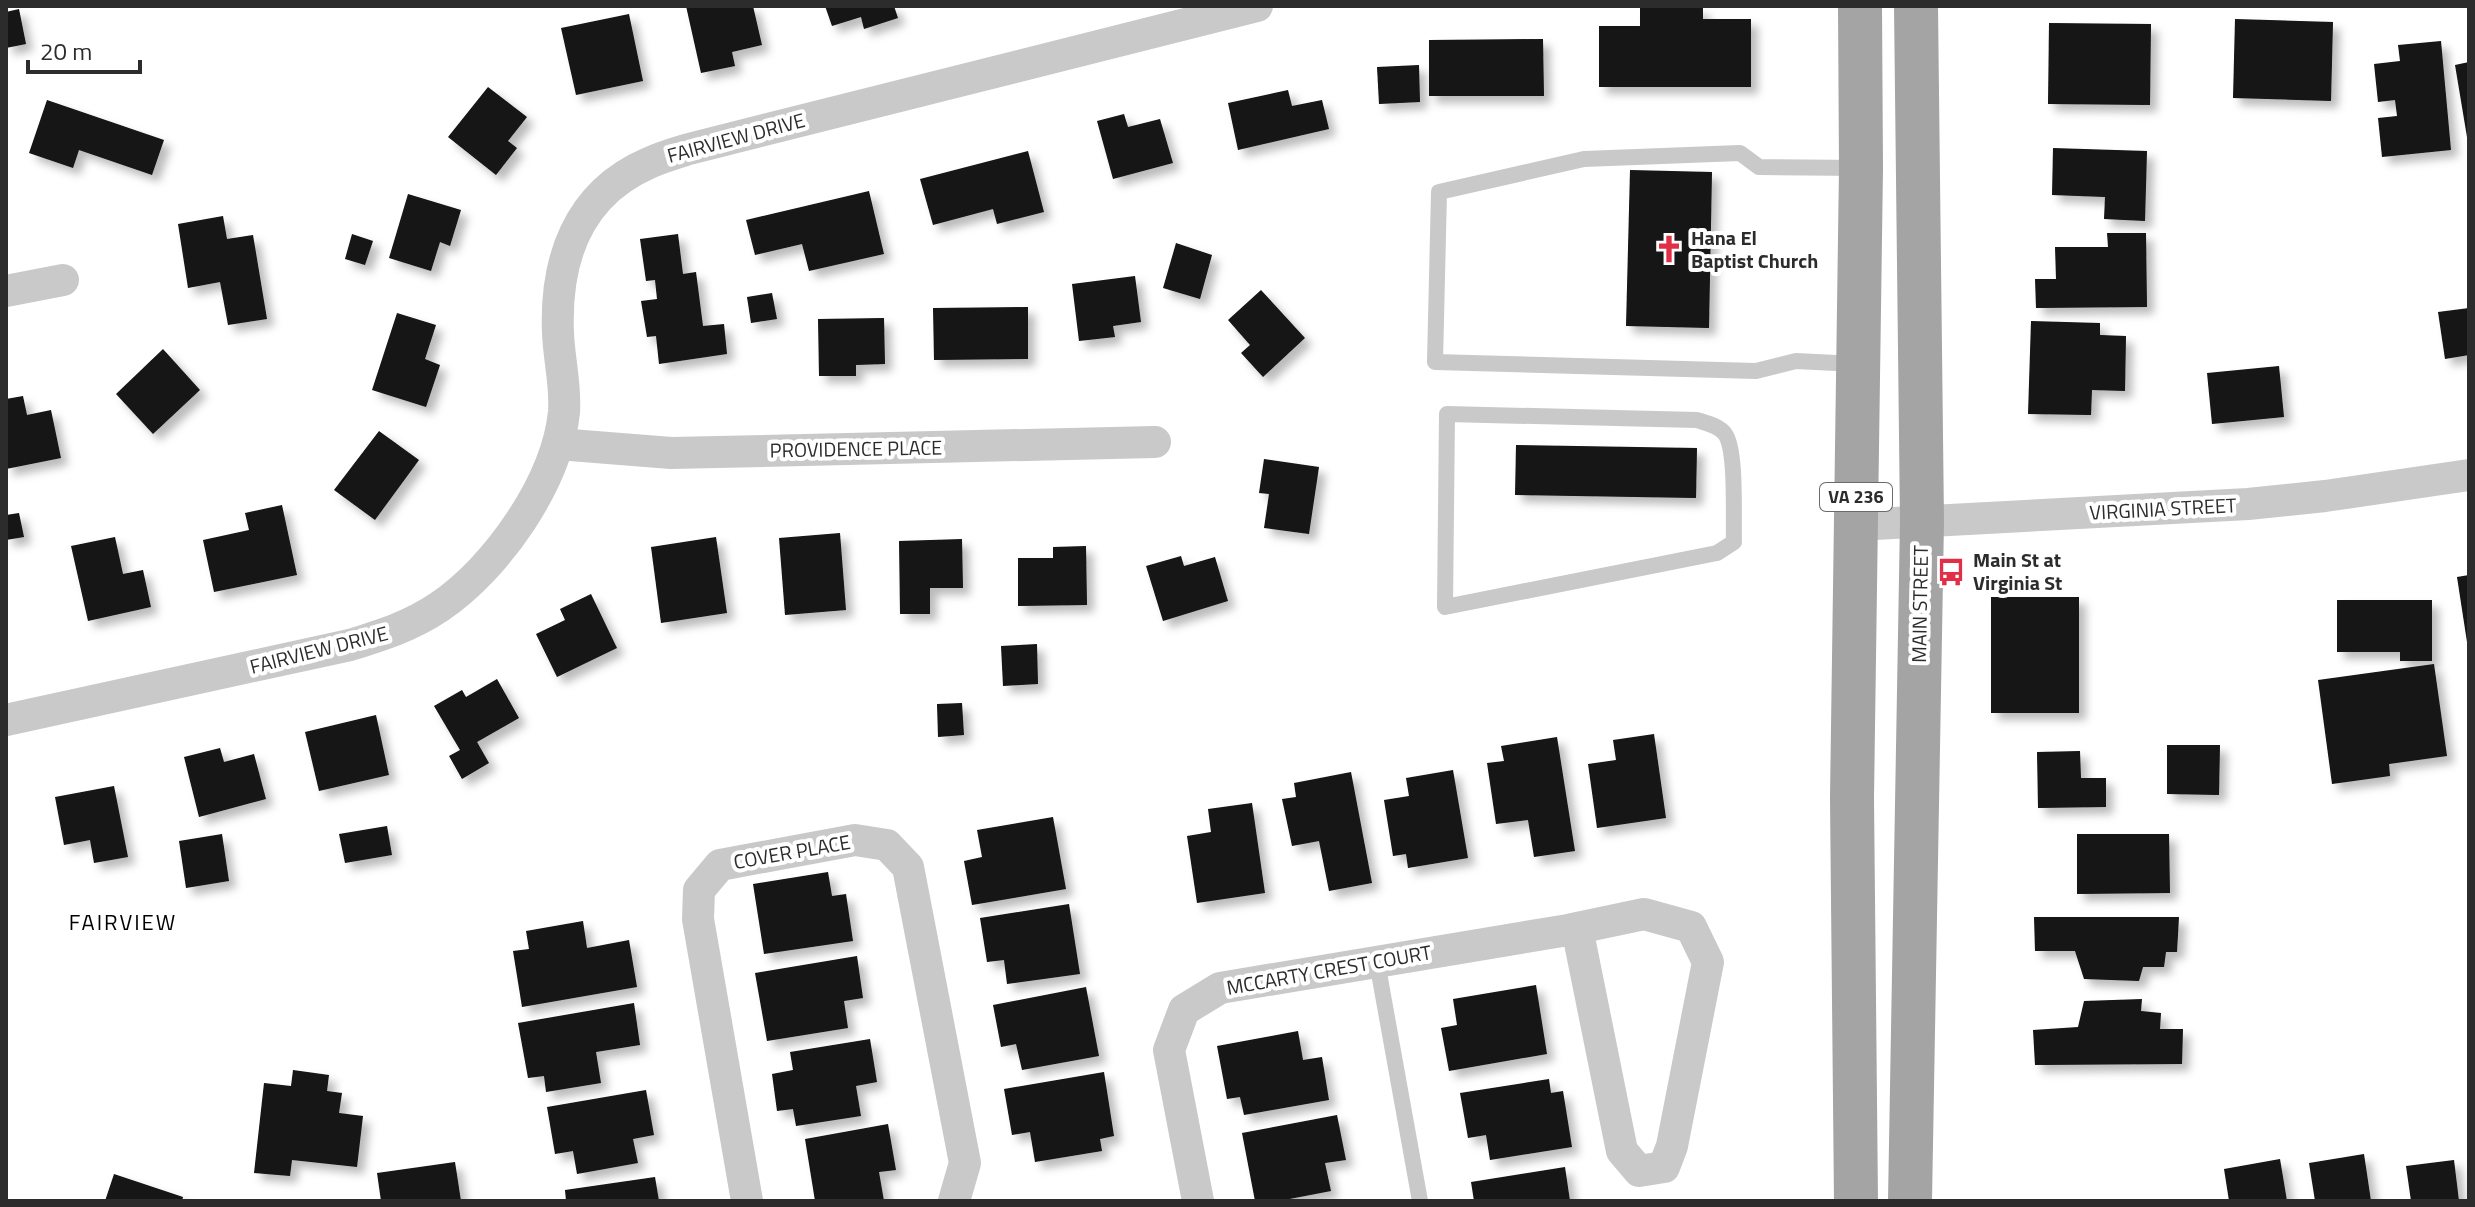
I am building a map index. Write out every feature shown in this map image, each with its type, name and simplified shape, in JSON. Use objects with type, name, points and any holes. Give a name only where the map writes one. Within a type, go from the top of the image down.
[{"type":"main road","name":"VA 236","points":[[1856,1201],[1852,798],[1861,168],[1860,6]]},
{"type":"main road","name":"MAIN STREET","points":[[1910,1201],[1922,521],[1916,6]]},
{"type":"street","name":"FAIRVIEW DRIVE","points":[[6,720],[350,645],[400,629],[440,607],[483,568],[532,506],[547,479],[558,444],[565,385],[558,338],[557,294],[565,256],[575,231],[589,209],[613,186],[646,164],[704,145],[1257,6]]},
{"type":"street","points":[[6,291],[63,280]]},
{"type":"street","name":"PROVIDENCE PLACE","points":[[558,444],[671,453],[1155,442]]},
{"type":"street","name":"VIRGINIA STREET","points":[[1856,525],[2248,504],[2469,475]]},
{"type":"street","name":"COVER PLACE","points":[[747,1201],[698,919],[699,890],[720,865],[855,840],[887,845],[908,867],[965,1163],[954,1201]]},
{"type":"street","name":"MCCARTY CREST COURT","points":[[1198,1201],[1169,1050],[1184,1010],[1220,988],[1644,914],[1691,927],[1708,962],[1672,1146],[1664,1167],[1639,1171],[1622,1151],[1577,928]]},
{"type":"lane","points":[[1858,364],[1796,361],[1756,371],[1435,362],[1439,192],[1584,159],[1740,153],[1759,167],[1861,168]]},
{"type":"lane","points":[[1447,414],[1697,420],[1714,425],[1725,433],[1731,452],[1734,542],[1717,553],[1445,607],[1447,414]]},
{"type":"lane","points":[[1377,962],[1420,1201]]},
{"type":"building","points":[[686,6],[753,6],[762,45],[732,52],[735,66],[701,73]]},
{"type":"building","points":[[825,6],[894,6],[898,18],[864,29],[861,17],[832,26]]},
{"type":"building","points":[[1640,8],[1703,8],[1703,19],[1751,19],[1751,87],[1599,87],[1599,26],[1640,26]]},
{"type":"building","points":[[19,9],[26,44],[6,48],[6,12]]},
{"type":"building","points":[[629,14],[643,81],[576,95],[561,28]]},
{"type":"building","points":[[2235,19],[2333,22],[2331,101],[2233,98]]},
{"type":"building","points":[[2049,23],[2151,24],[2150,105],[2048,104]]},
{"type":"building","points":[[1543,39],[1544,96],[1429,96],[1429,40]]},
{"type":"building","points":[[2441,41],[2451,150],[2382,157],[2378,118],[2397,116],[2395,100],[2378,102],[2374,64],[2400,61],[2398,45]]},
{"type":"building","points":[[2469,62],[2469,137],[2467,137],[2455,65]]},
{"type":"building","points":[[1419,65],[1420,102],[1379,104],[1377,67]]},
{"type":"building","points":[[488,87],[527,117],[508,141],[517,148],[496,175],[448,137]]},
{"type":"building","points":[[1288,90],[1292,106],[1322,100],[1329,129],[1238,150],[1228,103]]},
{"type":"building","points":[[47,100],[164,140],[152,175],[79,150],[73,168],[29,153]]},
{"type":"building","points":[[1124,114],[1128,127],[1160,119],[1173,163],[1113,179],[1097,121]]},
{"type":"building","points":[[2053,148],[2147,151],[2145,221],[2104,219],[2105,197],[2052,195]]},
{"type":"building","points":[[1028,151],[1044,212],[997,224],[993,209],[933,225],[920,179]]},
{"type":"building","name":"Hana El Baptist Church","points":[[1630,170],[1712,172],[1709,328],[1626,326]]},
{"type":"building","points":[[869,191],[884,254],[809,271],[802,244],[755,255],[746,220]]},
{"type":"building","points":[[408,194],[461,210],[450,246],[440,242],[431,271],[389,258]]},
{"type":"building","points":[[223,216],[227,239],[253,235],[267,319],[228,325],[220,282],[188,288],[178,224]]},
{"type":"building","points":[[2107,233],[2146,233],[2147,307],[2036,308],[2035,279],[2056,279],[2055,247],[2108,247]]},
{"type":"building","points":[[352,234],[373,241],[365,265],[345,259]]},
{"type":"building","points":[[678,234],[683,274],[696,272],[703,326],[724,324],[727,354],[659,364],[656,336],[647,337],[641,301],[657,299],[655,280],[646,281],[640,239]]},
{"type":"building","points":[[1176,243],[1212,255],[1200,299],[1163,288]]},
{"type":"building","points":[[1135,276],[1141,322],[1113,326],[1115,337],[1079,341],[1072,284]]},
{"type":"building","points":[[1261,290],[1305,338],[1263,377],[1241,353],[1250,345],[1228,320]]},
{"type":"building","points":[[772,293],[777,319],[751,323],[747,297]]},
{"type":"building","points":[[1028,307],[1028,359],[934,360],[933,308]]},
{"type":"building","points":[[2469,308],[2469,355],[2445,359],[2438,312]]},
{"type":"building","points":[[397,313],[436,325],[425,359],[440,365],[426,407],[372,390]]},
{"type":"building","points":[[884,318],[885,364],[856,365],[856,376],[819,376],[818,319]]},
{"type":"building","points":[[2031,321],[2100,323],[2100,335],[2126,336],[2125,391],[2092,390],[2091,415],[2028,414]]},
{"type":"building","points":[[163,349],[200,390],[153,434],[116,394]]},
{"type":"building","points":[[2279,366],[2284,417],[2212,424],[2207,373]]},
{"type":"building","points":[[23,396],[27,415],[51,410],[61,458],[6,469],[6,399]]},
{"type":"building","points":[[379,431],[419,460],[375,520],[334,490]]},
{"type":"building","points":[[1516,445],[1697,448],[1696,498],[1515,495]]},
{"type":"building","points":[[1264,459],[1319,467],[1309,534],[1264,528],[1269,494],[1259,493]]},
{"type":"building","points":[[282,505],[297,575],[214,592],[203,540],[249,530],[245,513]]},
{"type":"building","points":[[19,513],[24,537],[6,540],[6,515]]},
{"type":"building","points":[[840,533],[846,610],[785,615],[779,538]]},
{"type":"building","points":[[115,537],[123,574],[143,570],[151,607],[88,621],[71,546]]},
{"type":"building","points":[[716,537],[727,613],[661,623],[651,547]]},
{"type":"building","points":[[962,539],[963,588],[930,588],[930,614],[900,614],[899,541]]},
{"type":"building","points":[[1086,546],[1087,605],[1018,606],[1018,558],[1053,558],[1053,547]]},
{"type":"building","points":[[1181,556],[1184,566],[1215,557],[1228,601],[1163,621],[1146,566]]},
{"type":"building","points":[[2469,575],[2469,642],[2467,642],[2457,577]]},
{"type":"building","points":[[591,594],[617,648],[557,677],[536,634],[565,620],[560,609]]},
{"type":"building","points":[[1991,597],[2079,597],[2079,713],[1991,713]]},
{"type":"building","points":[[2337,600],[2432,600],[2432,661],[2400,661],[2400,652],[2337,652]]},
{"type":"building","points":[[1037,644],[1038,684],[1003,686],[1001,646]]},
{"type":"building","points":[[2434,664],[2447,756],[2389,764],[2390,776],[2332,784],[2318,680]]},
{"type":"building","points":[[497,679],[519,718],[477,742],[489,763],[462,779],[449,756],[460,750],[434,706],[462,690],[466,697]]},
{"type":"building","points":[[962,703],[964,735],[938,737],[937,704]]},
{"type":"building","points":[[376,715],[389,775],[319,791],[305,732]]},
{"type":"building","points":[[1654,734],[1666,818],[1597,828],[1588,764],[1616,760],[1613,740]]},
{"type":"building","points":[[1557,737],[1575,851],[1534,857],[1528,820],[1496,824],[1487,763],[1504,761],[1501,746]]},
{"type":"building","points":[[2167,745],[2220,745],[2219,795],[2167,794]]},
{"type":"building","points":[[220,748],[224,762],[254,754],[266,799],[199,817],[184,757]]},
{"type":"building","points":[[2080,751],[2081,778],[2106,778],[2106,807],[2038,808],[2037,752]]},
{"type":"building","points":[[1453,770],[1468,858],[1408,868],[1406,854],[1393,856],[1384,800],[1409,796],[1406,778]]},
{"type":"building","points":[[1351,772],[1372,883],[1329,891],[1319,841],[1292,846],[1282,799],[1296,797],[1294,783]]},
{"type":"building","points":[[114,786],[128,857],[94,863],[90,840],[64,845],[55,797]]},
{"type":"building","points":[[1252,803],[1265,893],[1197,903],[1187,836],[1211,832],[1208,809]]},
{"type":"building","points":[[1053,817],[1066,889],[972,905],[964,861],[982,857],[977,830]]},
{"type":"building","points":[[387,826],[392,855],[345,863],[339,834]]},
{"type":"building","points":[[222,834],[229,881],[186,888],[179,841]]},
{"type":"building","points":[[2077,834],[2169,834],[2170,893],[2077,894]]},
{"type":"building","points":[[828,872],[832,896],[846,894],[853,941],[764,954],[753,884]]},
{"type":"building","points":[[1069,904],[1080,974],[1007,984],[1004,960],[987,962],[980,918]]},
{"type":"building","points":[[2034,917],[2179,917],[2177,952],[2166,952],[2164,967],[2143,967],[2139,981],[2084,979],[2075,951],[2035,951]]},
{"type":"building","points":[[583,921],[587,948],[629,940],[637,987],[522,1007],[513,951],[529,949],[526,931]]},
{"type":"building","points":[[857,956],[863,998],[844,1001],[848,1028],[767,1041],[755,973]]},
{"type":"building","points":[[1536,985],[1547,1054],[1449,1071],[1441,1028],[1457,1025],[1453,999]]},
{"type":"building","points":[[1086,987],[1099,1056],[1022,1070],[1016,1044],[1001,1047],[993,1005]]},
{"type":"building","points":[[2142,999],[2141,1011],[2161,1013],[2160,1029],[2183,1029],[2182,1064],[2035,1065],[2033,1030],[2078,1027],[2084,1001]]},
{"type":"building","points":[[634,1003],[640,1045],[596,1052],[601,1083],[546,1092],[544,1076],[528,1078],[518,1023]]},
{"type":"building","points":[[1298,1031],[1303,1060],[1322,1057],[1329,1100],[1244,1115],[1240,1097],[1227,1099],[1217,1046]]},
{"type":"building","points":[[870,1039],[877,1082],[856,1086],[861,1116],[796,1126],[793,1109],[777,1111],[772,1074],[793,1070],[790,1052]]},
{"type":"building","points":[[293,1070],[329,1075],[327,1091],[342,1093],[339,1113],[363,1116],[357,1167],[292,1160],[290,1176],[254,1173],[264,1083],[291,1086]]},
{"type":"building","points":[[1104,1072],[1114,1136],[1100,1139],[1102,1151],[1035,1162],[1030,1132],[1012,1135],[1004,1089]]},
{"type":"building","points":[[1549,1079],[1551,1093],[1563,1091],[1572,1147],[1490,1160],[1486,1135],[1468,1138],[1460,1093]]},
{"type":"building","points":[[646,1090],[654,1135],[633,1139],[638,1163],[577,1174],[573,1151],[555,1154],[547,1107]]},
{"type":"building","points":[[1337,1115],[1346,1160],[1325,1163],[1331,1191],[1279,1201],[1255,1201],[1242,1133]]},
{"type":"building","points":[[888,1124],[896,1170],[879,1172],[884,1201],[815,1201],[805,1139]]},
{"type":"building","points":[[2364,1154],[2371,1201],[2315,1201],[2309,1163]]},
{"type":"building","points":[[2280,1159],[2287,1201],[2229,1201],[2224,1169]]},
{"type":"building","points":[[2454,1160],[2459,1201],[2411,1201],[2406,1166]]},
{"type":"building","points":[[455,1162],[461,1201],[381,1201],[377,1173]]},
{"type":"building","points":[[1565,1167],[1570,1201],[1474,1201],[1471,1182]]},
{"type":"building","points":[[114,1174],[183,1197],[182,1201],[105,1201]]},
{"type":"building","points":[[655,1177],[659,1201],[566,1201],[565,1190]]},
{"type":"place","name":"Hana El Baptist Church","points":[[1669,249]]},
{"type":"place","name":"Main St at Virginia St","points":[[1951,572]]},
{"type":"district","name":"FAIRVIEW","points":[[123,922]]}]
